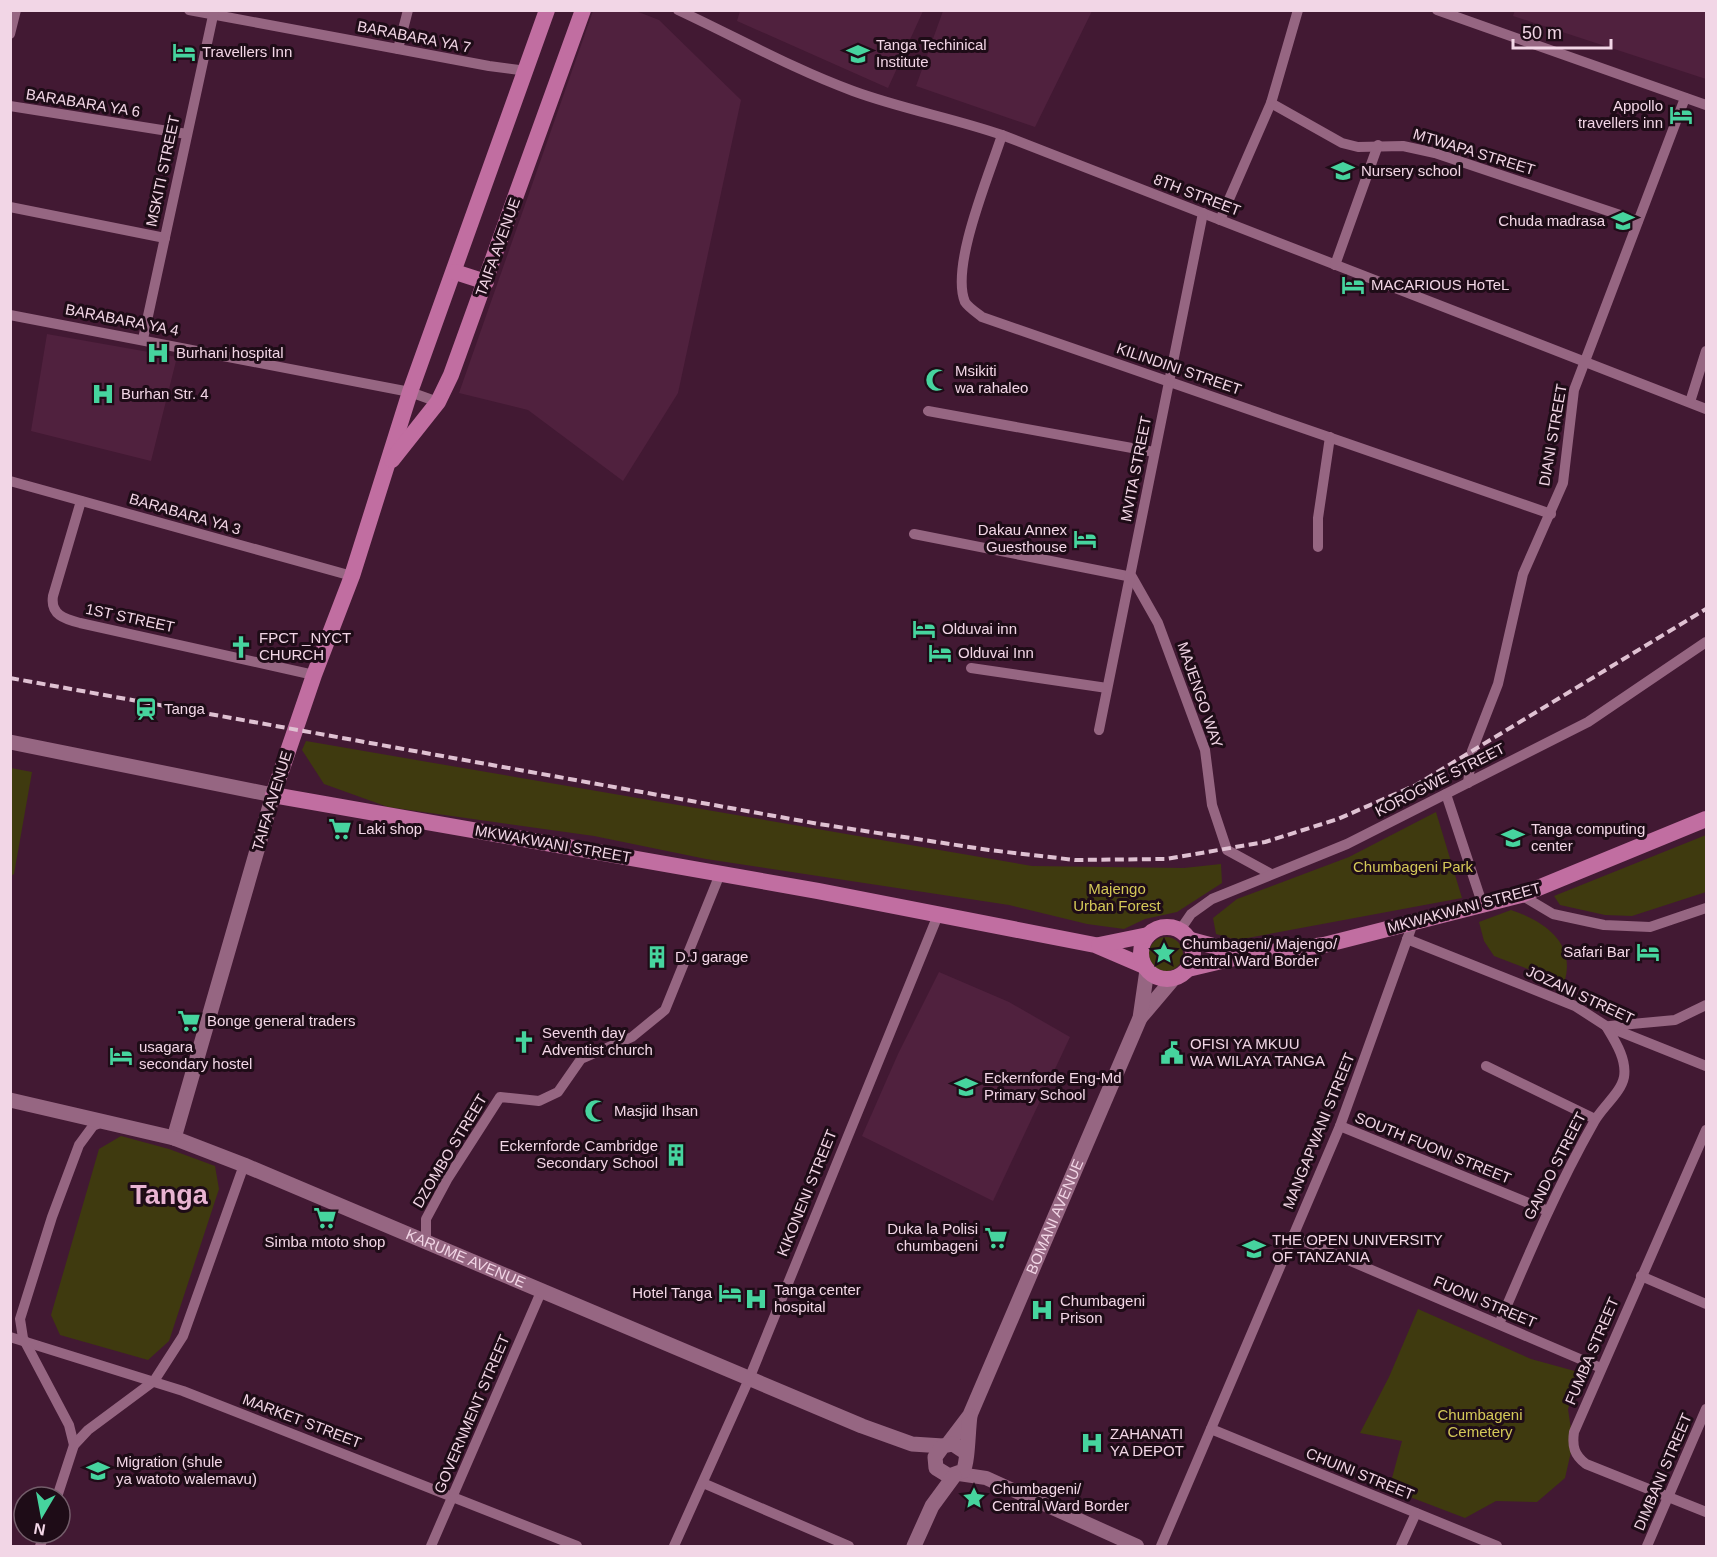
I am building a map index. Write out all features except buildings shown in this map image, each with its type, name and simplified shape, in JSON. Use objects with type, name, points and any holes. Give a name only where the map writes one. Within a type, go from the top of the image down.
[{"type":"main road","name":"TAIFA AVENUE","points":[[174,1138],[273,795],[314,675],[352,576],[410,392],[455,272],[547,10]]},
{"type":"main road","name":"TAIFA AVENUE","points":[[386,468],[438,402],[486,282],[583,10]]},
{"type":"main road","points":[[455,272],[486,282]]},
{"type":"main road","name":"MKWAKWANI STREET","points":[[10,742],[273,795],[720,874],[1095,945]]},
{"type":"main road","name":"MKWAKWANI STREET","points":[[1181,974],[1247,955],[1324,945],[1521,895],[1707,819]]},
{"type":"main road","points":[[1140,1018],[1146,968],[1141,956],[1142,944],[1157,928],[1169,926],[1186,935],[1247,955]]},
{"type":"main road","points":[[1095,945],[1148,935]]},
{"type":"main road","points":[[1140,1018],[1193,960],[1186,935]]},
{"type":"main road","points":[[1095,945],[1146,968],[1155,976],[1181,974]]},
{"type":"main road","name":"BOMANI AVENUE","points":[[970,1415],[1140,1018]]},
{"type":"main road","name":"KARUME AVENUE","points":[[10,1100],[174,1138],[244,1165],[749,1379],[912,1444]]},
{"type":"main road","points":[[932,1506],[936,1452],[946,1445],[970,1415]]},
{"type":"main road","points":[[914,1546],[932,1506],[966,1467],[970,1415]]},
{"type":"main road","points":[[912,1444],[958,1445],[966,1454]]},
{"type":"main road","points":[[912,1444],[944,1475],[957,1475]]},
{"type":"street","points":[[10,34],[16,10]]},
{"type":"street","name":"BARABARA YA 7","points":[[189,10],[527,71]]},
{"type":"street","points":[[398,49],[408,10]]},
{"type":"street","name":"8TH STREET","points":[[678,10],[852,91],[895,105],[955,119],[1002,135],[1707,409]]},
{"type":"street","points":[[1220,220],[1271,103],[1298,10]]},
{"type":"street","points":[[1437,10],[1707,105]]},
{"type":"street","name":"MSKITI STREET","points":[[142,339],[214,13]]},
{"type":"street","name":"DIANI STREET","points":[[1468,783],[1472,751],[1498,684],[1523,574],[1563,483],[1574,390],[1685,98]]},
{"type":"street","name":"MTWAPA STREET","points":[[1271,103],[1342,143],[1358,147],[1403,146],[1435,153],[1638,221]]},
{"type":"street","name":"BARABARA YA 6","points":[[10,106],[187,134]]},
{"type":"street","name":"KILINDINI STREET","points":[[1002,135],[965,249],[961,280],[965,303],[982,317],[1551,514]]},
{"type":"street","points":[[1335,265],[1378,145]]},
{"type":"street","points":[[10,207],[165,238]]},
{"type":"street","name":"MVITA STREET","points":[[1099,730],[1132,577],[1154,452],[1203,213]]},
{"type":"street","name":"BARABARA YA 4","points":[[10,315],[410,392],[438,402]]},
{"type":"street","points":[[1690,402],[1707,351]]},
{"type":"street","points":[[927,411],[1154,452]]},
{"type":"street","points":[[1318,547],[1318,518],[1330,437]]},
{"type":"street","name":"BARABARA YA 3","points":[[10,481],[352,576]]},
{"type":"street","name":"1ST STREET","points":[[81,501],[52,599],[58,615],[80,623],[314,675]]},
{"type":"street","points":[[914,534],[1132,577]]},
{"type":"street","name":"MAJENGO WAY","points":[[1132,577],[1158,623],[1205,750],[1212,805],[1227,850],[1271,874]]},
{"type":"street","name":"KOROGWE STREET","points":[[1186,935],[1191,915],[1212,899],[1347,844],[1588,722],[1707,642]]},
{"type":"street","points":[[971,668],[1107,688]]},
{"type":"street","points":[[1446,794],[1483,906]]},
{"type":"street","name":"DZOMBO STREET","points":[[426,1243],[426,1219],[448,1178],[500,1097],[539,1101],[558,1092],[580,1059],[632,1037],[665,1010],[720,874]]},
{"type":"street","points":[[1521,895],[1553,914],[1604,925],[1650,927],[1707,908]]},
{"type":"street","name":"KIKONENI STREET","points":[[674,1546],[749,1379],[938,915]]},
{"type":"street","name":"MANGAPWANI STREET","points":[[1161,1546],[1340,1126],[1413,923]]},
{"type":"street","name":"JOZANI STREET","points":[[1407,939],[1575,1006],[1606,1026],[1707,1066]]},
{"type":"street","points":[[1606,1026],[1675,1020],[1707,1005]]},
{"type":"street","name":"GANDO STREET","points":[[1499,1324],[1548,1211],[1595,1119],[1624,1080],[1625,1069],[1618,1047],[1606,1026]]},
{"type":"street","points":[[1486,1066],[1595,1119]]},
{"type":"street","points":[[74,1445],[69,1425],[22,1338],[20,1319],[71,1165],[84,1136],[93,1126],[105,1121]]},
{"type":"street","name":"SOUTH FUONI STREET","points":[[1340,1126],[1548,1211]]},
{"type":"street","name":"FUMBA STREET","points":[[1707,1130],[1601,1368],[1574,1432],[1573,1443],[1577,1457],[1586,1464],[1707,1512]]},
{"type":"street","points":[[61,1485],[74,1445],[88,1430],[154,1381],[183,1336],[244,1165]]},
{"type":"street","name":"FUONI STREET","points":[[1292,1236],[1601,1368]]},
{"type":"street","points":[[1641,1276],[1707,1304]]},
{"type":"street","name":"GOVERNMENT STREET","points":[[431,1546],[541,1292]]},
{"type":"street","name":"MARKET STREET","points":[[10,1337],[22,1338],[154,1381],[577,1546]]},
{"type":"street","name":"DIMBANI STREET","points":[[1647,1546],[1707,1409]]},
{"type":"street","name":"CHUINI STREET","points":[[1211,1429],[1497,1546]]},
{"type":"street","points":[[966,1454],[986,1478]]},
{"type":"street","points":[[957,1475],[986,1478],[1137,1546]]},
{"type":"street","points":[[703,1482],[849,1546]]},
{"type":"street","points":[[1401,1546],[1416,1513]]},
{"type":"shaded area","name":"Tanga Techinical Institute","points":[[740,10],[923,11],[888,88],[737,21]]},
{"type":"shaded area","points":[[943,10],[1092,11],[1035,127],[916,86]]},
{"type":"shaded area","points":[[1515,10],[1706,11],[1706,79],[1513,16]]},
{"type":"shaded area","points":[[593,11],[636,11],[659,20],[741,100],[678,393],[623,481],[528,410],[459,393]]},
{"type":"shaded area","name":"Burhan Str. 4","points":[[47,334],[177,357],[151,461],[31,431]]},
{"type":"shaded area","name":"Eckernforde Eng-Md Primary School","points":[[939,972],[1009,1002],[1070,1037],[993,1201],[862,1136],[898,1054]]},
{"type":"green space","name":"Majengo Urban Forest","points":[[306,741],[1032,866],[1184,868],[1221,864],[1222,883],[1177,912],[1145,919],[1124,929],[1087,924],[1009,905],[706,859],[594,836],[388,807],[324,784],[302,750]]},
{"type":"green space","points":[[11,768],[32,772],[14,874],[11,876]]},
{"type":"green space","name":"Chumbageni Park","points":[[1436,812],[1462,898],[1237,940],[1216,934],[1213,918],[1237,899],[1349,857]]},
{"type":"green space","points":[[1706,835],[1706,892],[1632,916],[1605,915],[1560,905],[1554,896]]},
{"type":"green space","points":[[1511,910],[1546,927],[1562,945],[1567,969],[1564,983],[1494,956],[1484,941],[1479,922]]},
{"type":"green space","points":[[1166,937],[1178,942],[1183,954],[1178,966],[1166,971],[1154,966],[1149,954],[1154,942]]},
{"type":"green space","points":[[121,1136],[169,1149],[215,1166],[219,1189],[169,1341],[148,1360],[60,1335],[51,1315],[99,1149]]},
{"type":"green space","name":"Chumbageni Cemetery","points":[[1418,1309],[1531,1359],[1582,1373],[1568,1409],[1573,1443],[1565,1478],[1537,1502],[1496,1501],[1465,1518],[1389,1489],[1402,1441],[1360,1433],[1389,1377]]},
{"type":"railway","points":[[10,678],[819,824],[989,850],[1075,860],[1166,859],[1265,842],[1338,819],[1416,785],[1706,609]]},
{"type":"place","name":"Travellers Inn","points":[[184,52]]},
{"type":"place","name":"Tanga Techinical Institute","points":[[858,54]]},
{"type":"place","name":"Appollo travellers inn","points":[[1681,115]]},
{"type":"place","name":"Nursery school","points":[[1343,171]]},
{"type":"place","name":"Chuda madrasa","points":[[1623,221]]},
{"type":"place","name":"MACARIOUS HoTeL","points":[[1353,285]]},
{"type":"place","name":"Burhani hospital","points":[[158,353]]},
{"type":"place","name":"Msikiti wa rahaleo","points":[[937,380]]},
{"type":"place","name":"Burhan Str. 4","points":[[103,394]]},
{"type":"place","name":"Dakau Annex Guesthouse","points":[[1085,539]]},
{"type":"place","name":"Olduvai inn","points":[[924,629]]},
{"type":"place","name":"FPCT _NYCT CHURCH","points":[[241,647]]},
{"type":"place","name":"Olduvai Inn","points":[[940,653]]},
{"type":"place","name":"Tanga","points":[[146,709]]},
{"type":"place","name":"Laki shop","points":[[340,829]]},
{"type":"place","name":"Tanga computing center","points":[[1513,838]]},
{"type":"place","name":"Safari Bar","points":[[1648,952]]},
{"type":"place","name":"Chumbageni/ Majengo/ Central Ward Border","points":[[1164,953]]},
{"type":"place","name":"D.J garage","points":[[657,957]]},
{"type":"place","name":"Bonge general traders","points":[[189,1021]]},
{"type":"place","name":"Seventh day Adventist church","points":[[524,1042]]},
{"type":"place","name":"OFISI YA MKUU WA WILAYA TANGA","points":[[1172,1053]]},
{"type":"place","name":"usagara secondary hostel","points":[[121,1056]]},
{"type":"place","name":"Eckernforde Eng-Md Primary School","points":[[966,1087]]},
{"type":"place","name":"Masjid Ihsan","points":[[596,1111]]},
{"type":"place","name":"Eckernforde Cambridge Secondary School","points":[[676,1155]]},
{"type":"place","name":"Simba mtoto shop","points":[[325,1218]]},
{"type":"place","name":"Duka la Polisi chumbageni","points":[[996,1238]]},
{"type":"place","name":"THE OPEN UNIVERSITY OF TANZANIA","points":[[1254,1249]]},
{"type":"place","name":"Hotel Tanga","points":[[730,1293]]},
{"type":"place","name":"Tanga center hospital","points":[[756,1299]]},
{"type":"place","name":"Chumbageni Prison","points":[[1042,1310]]},
{"type":"place","name":"ZAHANATI YA DEPOT","points":[[1092,1443]]},
{"type":"place","name":"Migration (shule ya watoto walemavu)","points":[[98,1471]]},
{"type":"place","name":"Chumbageni/ Central Ward Border","points":[[974,1498]]},
{"type":"district","name":"Tanga","points":[[169,1195]]}]
